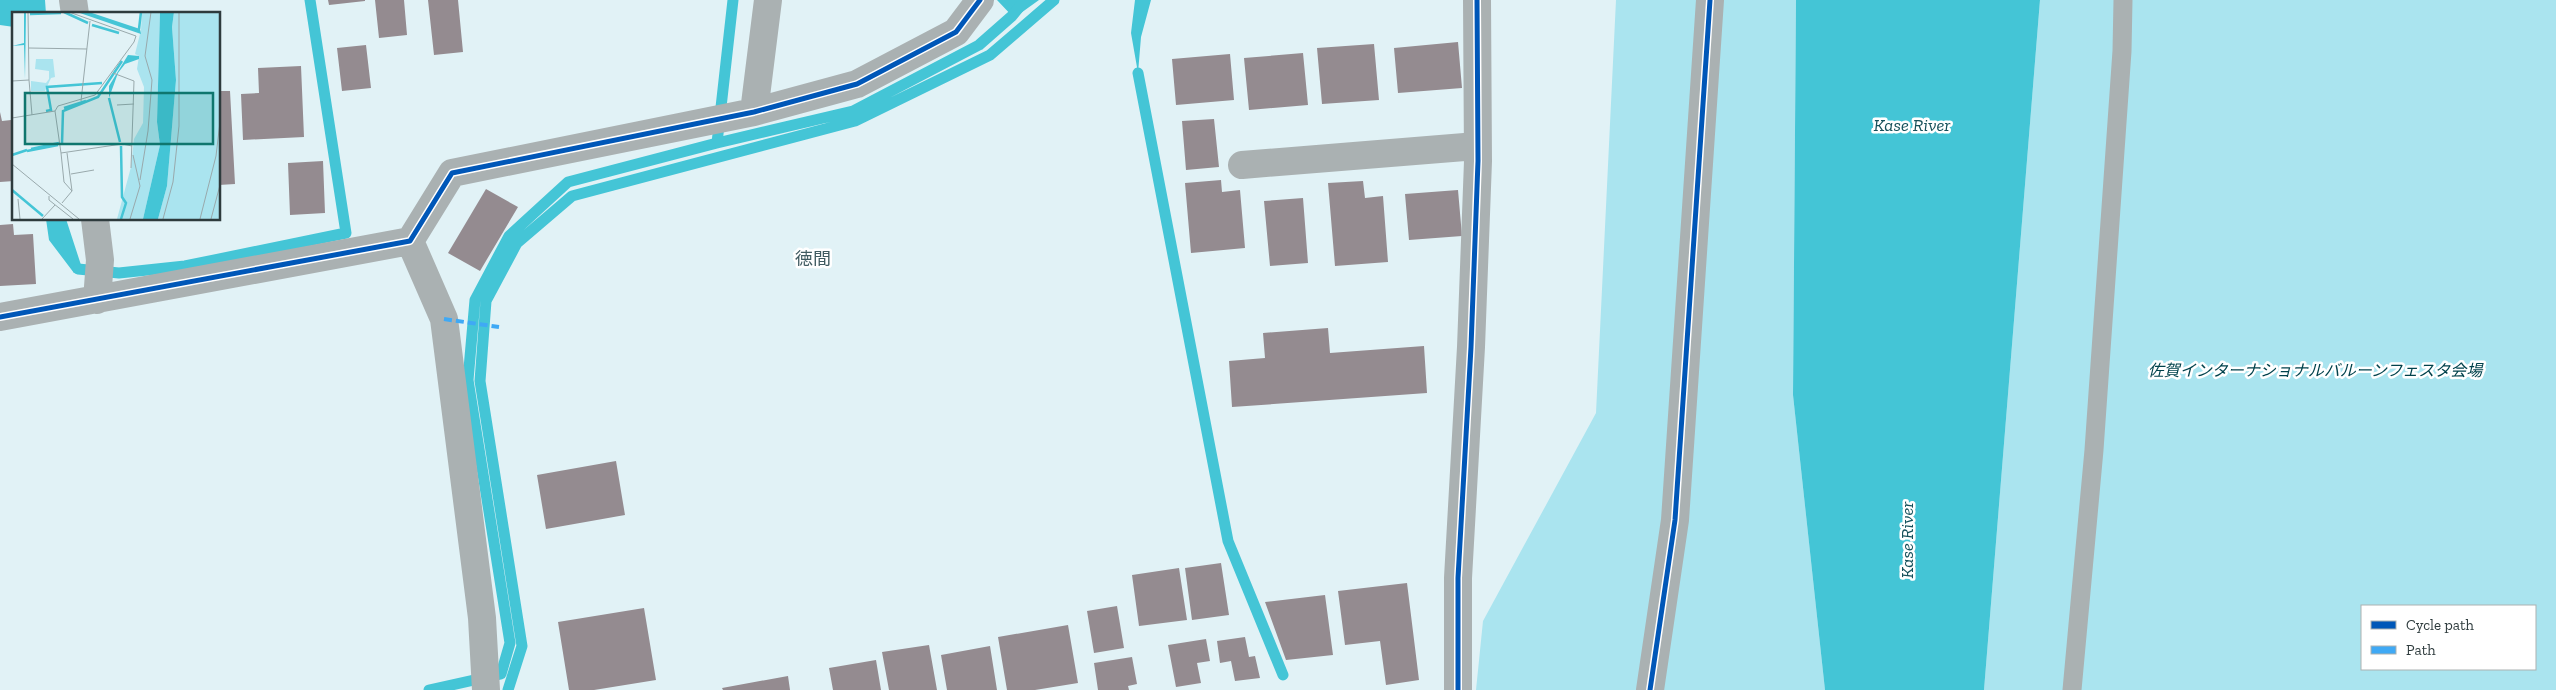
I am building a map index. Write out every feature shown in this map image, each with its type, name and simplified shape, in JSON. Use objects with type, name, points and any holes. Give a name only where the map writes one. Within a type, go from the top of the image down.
[{"type":"street","points":[[744,114],[768,0]]},
{"type":"street","points":[[0,317],[410,242],[452,173],[744,114],[857,84],[956,32],[980,0]]},
{"type":"street","points":[[1458,690],[1458,578],[1471,347],[1477,146],[1476,0]]},
{"type":"street","points":[[1650,690],[1674,520],[1710,0]]},
{"type":"street","points":[[1242,165],[1477,146]]},
{"type":"street","points":[[96,220],[100,260],[97,300]]},
{"type":"street","points":[[410,242],[444,319],[482,618],[485,677]]},
{"type":"lane","points":[[2072,690],[2094,450],[2122,51],[2123,0]]},
{"type":"green space","points":[[1616,0],[1796,0],[1793,395],[1825,690],[1476,690],[1483,621],[1596,413]]},
{"type":"green space","name":"佐賀インターナショナルバルーンフェスタ会場","points":[[2040,0],[2556,0],[2556,690],[1984,690]]},
{"type":"water","points":[[0,0],[45,0],[46,12],[12,12],[12,27],[0,25]]},
{"type":"water","points":[[997,0],[1039,0],[1014,18]]},
{"type":"water","points":[[1135,0],[1151,0],[1141,37],[1138,73],[1131,33]]},
{"type":"water","name":"Kase River","points":[[1796,0],[2040,0],[1984,690],[1825,690],[1793,395]]},
{"type":"water","points":[[46,220],[66,220],[81,265],[74,273],[49,240]]},
{"type":"building","points":[[328,0],[365,0],[365,1],[329,5]]},
{"type":"building","points":[[375,0],[404,0],[407,35],[379,38]]},
{"type":"building","points":[[428,0],[458,0],[463,52],[434,55]]},
{"type":"building","points":[[1458,42],[1462,88],[1398,93],[1394,48]]},
{"type":"building","points":[[1374,44],[1379,100],[1322,104],[1317,48]]},
{"type":"building","points":[[366,45],[371,88],[342,91],[337,48]]},
{"type":"building","points":[[1303,53],[1308,105],[1249,110],[1244,58]]},
{"type":"building","points":[[1230,54],[1234,100],[1176,105],[1172,59]]},
{"type":"building","points":[[301,66],[304,137],[243,140],[241,94],[259,93],[258,68]]},
{"type":"building","points":[[220,91],[230,91],[235,184],[220,185]]},
{"type":"building","points":[[0,112],[2,121],[11,120],[12,181],[0,182]]},
{"type":"building","points":[[1214,119],[1219,167],[1186,170],[1182,121]]},
{"type":"building","points":[[323,161],[325,213],[290,215],[288,163]]},
{"type":"building","points":[[1221,180],[1222,192],[1240,190],[1245,248],[1191,253],[1185,183]]},
{"type":"building","points":[[1363,181],[1365,198],[1383,196],[1388,262],[1335,266],[1328,183]]},
{"type":"building","points":[[486,189],[518,207],[480,271],[448,253]]},
{"type":"building","points":[[1458,190],[1462,236],[1409,240],[1405,194]]},
{"type":"building","points":[[1303,198],[1308,263],[1270,266],[1264,201]]},
{"type":"building","points":[[13,224],[14,235],[33,234],[36,284],[0,286],[0,225]]},
{"type":"building","points":[[1328,328],[1330,353],[1424,346],[1427,393],[1232,407],[1229,361],[1265,358],[1263,333]]},
{"type":"building","points":[[616,461],[625,515],[546,529],[537,475]]},
{"type":"building","points":[[1221,563],[1229,615],[1192,620],[1185,568]]},
{"type":"building","points":[[1179,568],[1187,620],[1139,626],[1132,575]]},
{"type":"building","points":[[1407,583],[1419,680],[1386,685],[1380,641],[1345,645],[1338,591]]},
{"type":"building","points":[[1325,595],[1333,655],[1286,660],[1265,602]]},
{"type":"building","points":[[1117,606],[1124,648],[1094,653],[1087,611]]},
{"type":"building","points":[[644,608],[656,680],[594,690],[569,690],[558,622]]},
{"type":"building","points":[[1068,625],[1078,683],[1035,690],[1007,690],[998,637]]},
{"type":"building","points":[[1245,637],[1249,657],[1255,656],[1260,678],[1235,681],[1231,661],[1220,663],[1217,641]]},
{"type":"building","points":[[1206,639],[1210,661],[1197,663],[1201,683],[1176,687],[1168,645]]},
{"type":"building","points":[[929,645],[937,690],[889,690],[882,652]]},
{"type":"building","points":[[990,646],[997,690],[947,690],[941,655]]},
{"type":"building","points":[[1132,657],[1137,684],[1128,686],[1129,690],[1098,690],[1094,663]]},
{"type":"building","points":[[876,660],[881,690],[833,690],[829,668]]},
{"type":"building","points":[[788,676],[790,690],[723,690],[722,688]]},
{"type":"waterway","points":[[78,269],[119,273],[185,266],[346,233],[310,0]]},
{"type":"waterway","points":[[717,143],[733,0]]},
{"type":"waterway","points":[[429,690],[501,674],[510,643],[468,380],[475,300],[509,236],[568,182],[717,143],[853,111],[979,45],[1012,16],[1025,0]]},
{"type":"waterway","points":[[508,690],[522,646],[480,381],[486,301],[517,243],[572,196],[855,121],[990,55],[1054,0]]},
{"type":"waterway","points":[[1138,73],[1228,541],[1283,675]]},
{"type":"marked path","points":[[444,319],[499,327]]},
{"type":"cycle path","points":[[0,317],[410,241],[452,173],[754,112],[857,84],[956,32],[980,0]]},
{"type":"cycle path","points":[[1458,690],[1458,578],[1471,347],[1478,161],[1477,0]]},
{"type":"cycle path","points":[[1650,690],[1675,520],[1710,0]]},
{"type":"district","name":"徳間","points":[[813,259]]}]
